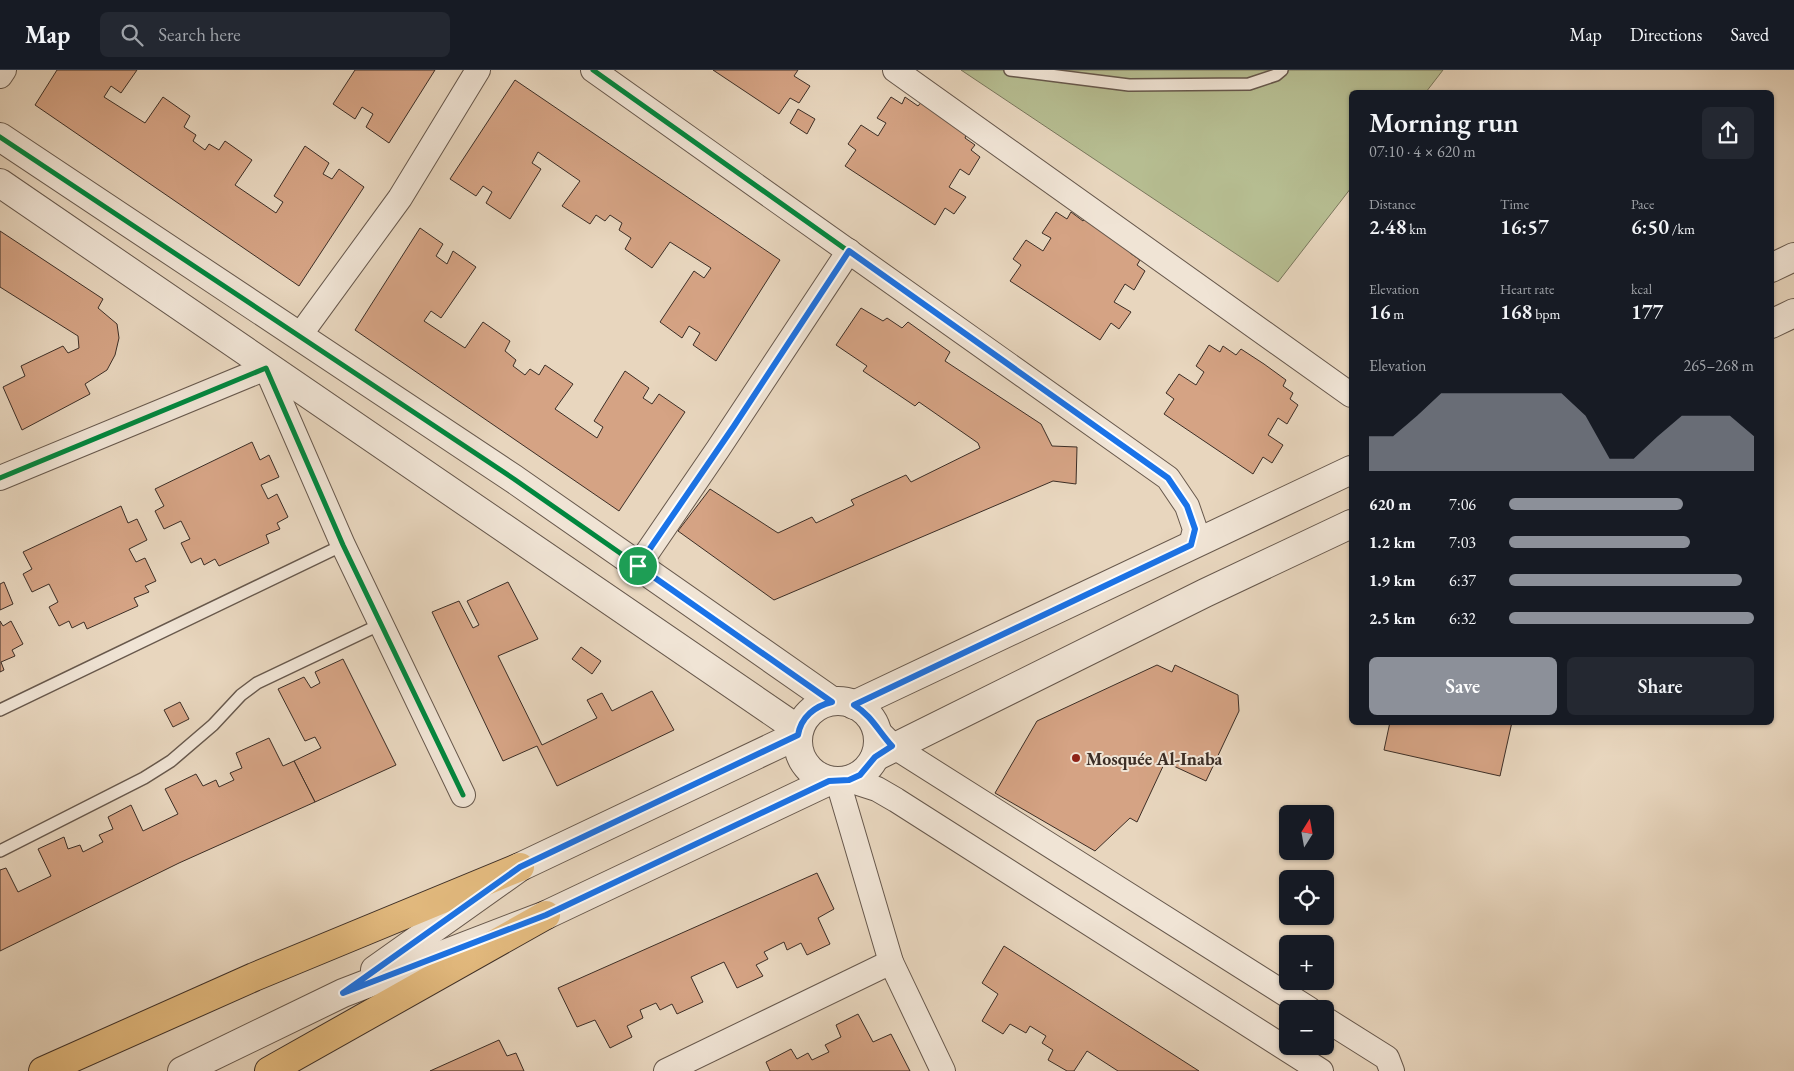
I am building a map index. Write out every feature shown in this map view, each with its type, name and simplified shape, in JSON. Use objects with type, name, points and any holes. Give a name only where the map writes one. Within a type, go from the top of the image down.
[{"type":"highway","points":[[43,1071],[254,977],[520,867]]},
{"type":"highway","points":[[269,1071],[546,915]]},
{"type":"street","points":[[0,76],[4,70]]},
{"type":"street","points":[[300,335],[400,198],[478,70]]},
{"type":"street","points":[[593,70],[1168,478],[1187,506],[1195,529],[1191,545]]},
{"type":"street","points":[[895,70],[1349,394]]},
{"type":"street","points":[[0,137],[300,335],[638,566],[843,703],[868,715],[881,744],[1294,1000]]},
{"type":"street","points":[[0,183],[266,368],[798,732]]},
{"type":"street","points":[[638,566],[734,426],[849,251]]},
{"type":"street","points":[[1774,267],[1794,257]]},
{"type":"street","points":[[1774,323],[1794,313]]},
{"type":"street","points":[[0,478],[266,368]]},
{"type":"street","points":[[266,368],[343,545],[463,795]]},
{"type":"street","points":[[1321,1071],[896,800],[877,789],[815,775],[804,764],[798,750],[798,732],[811,711],[821,705],[843,703],[1349,471]]},
{"type":"street","points":[[182,1071],[343,993],[546,915],[838,781],[860,775],[881,744],[1349,525]]},
{"type":"street","points":[[343,993],[520,867],[798,732]]},
{"type":"street","points":[[838,781],[891,962],[943,1071]]},
{"type":"street","points":[[666,1071],[891,962]]},
{"type":"street","points":[[1334,1025],[1388,1058],[1392,1071]]},
{"type":"lane","points":[[1011,70],[1129,85],[1249,84],[1276,75],[1282,70]]},
{"type":"lane","points":[[0,710],[343,545]]},
{"type":"lane","points":[[0,851],[144,778],[171,761],[213,725],[241,695],[257,683],[381,624]]},
{"type":"green space","points":[[961,70],[1443,70],[1428,90],[1349,90],[1349,191],[1278,282]]},
{"type":"building","points":[[57,70],[137,70],[121,93],[111,86],[104,97],[145,123],[163,97],[190,116],[184,127],[196,135],[193,141],[205,150],[209,144],[219,150],[225,141],[252,160],[235,185],[276,213],[283,202],[274,196],[305,146],[329,163],[323,174],[332,179],[339,169],[364,187],[299,286],[35,105]]},
{"type":"building","points":[[355,70],[435,70],[389,143],[366,127],[373,114],[362,107],[355,119],[333,104]]},
{"type":"building","points":[[713,70],[798,70],[794,76],[810,86],[799,103],[790,98],[779,114]]},
{"type":"building","points":[[515,80],[780,260],[716,361],[693,345],[700,333],[689,326],[682,338],[660,322],[694,271],[704,278],[711,268],[670,242],[652,268],[625,249],[631,238],[619,230],[622,223],[610,215],[605,221],[596,215],[590,224],[562,206],[580,181],[538,152],[532,163],[541,169],[510,219],[486,203],[492,192],[483,186],[476,196],[450,179]]},
{"type":"building","points":[[891,97],[902,104],[905,97],[918,106],[923,100],[968,131],[965,138],[975,145],[971,150],[980,157],[969,175],[960,169],[949,187],[966,197],[954,214],[945,208],[935,225],[845,166],[856,150],[848,144],[861,125],[878,136],[886,123],[877,118]]},
{"type":"building","points":[[798,109],[815,119],[807,134],[790,123]]},
{"type":"building","points":[[1056,212],[1067,219],[1071,212],[1083,221],[1088,215],[1133,246],[1130,253],[1140,260],[1137,265],[1145,271],[1134,290],[1125,284],[1114,302],[1131,312],[1119,329],[1111,323],[1100,340],[1010,281],[1021,265],[1013,259],[1026,240],[1043,251],[1051,238],[1042,233]]},
{"type":"building","points":[[420,228],[443,244],[436,256],[447,264],[453,251],[476,267],[441,318],[431,311],[424,321],[465,348],[483,322],[510,341],[505,351],[516,360],[513,366],[525,375],[530,369],[539,375],[545,365],[573,384],[555,409],[597,438],[603,427],[594,421],[625,371],[649,388],[643,398],[652,404],[659,394],[685,412],[619,511],[355,330]]},
{"type":"building","points":[[0,231],[103,299],[98,308],[117,324],[119,338],[115,355],[107,370],[85,384],[90,394],[22,430],[3,387],[25,376],[21,366],[63,346],[68,353],[79,348],[78,336],[0,287]]},
{"type":"building","points":[[861,308],[883,321],[887,318],[902,328],[908,322],[950,352],[945,361],[1041,424],[1052,446],[1077,447],[1076,484],[1053,481],[774,600],[678,531],[710,489],[778,533],[812,517],[816,523],[854,505],[851,500],[906,475],[911,482],[980,448],[978,443],[919,402],[915,406],[863,371],[867,366],[836,345]]},
{"type":"building","points":[[1209,345],[1220,352],[1223,346],[1236,355],[1241,349],[1264,364],[1286,380],[1283,386],[1293,393],[1290,399],[1298,405],[1287,424],[1278,418],[1268,435],[1283,445],[1272,463],[1263,457],[1253,474],[1164,414],[1174,399],[1166,393],[1179,374],[1196,385],[1204,372],[1196,366]]},
{"type":"building","points":[[252,442],[260,460],[269,455],[279,477],[261,485],[268,499],[277,494],[288,517],[277,523],[280,529],[266,535],[269,543],[219,566],[215,559],[204,565],[201,558],[191,563],[181,543],[190,539],[181,521],[164,529],[155,511],[164,506],[155,489]]},
{"type":"building","points":[[121,506],[128,523],[137,519],[147,540],[129,549],[136,562],[145,558],[156,581],[145,586],[149,592],[134,598],[138,606],[87,629],[84,622],[72,628],[69,621],[59,626],[49,607],[58,602],[49,584],[32,592],[23,574],[32,569],[23,552]]},
{"type":"building","points":[[4,582],[13,604],[0,610],[0,584]]},
{"type":"building","points":[[508,582],[538,639],[498,656],[542,745],[597,718],[587,700],[602,693],[612,711],[652,691],[674,730],[557,786],[537,746],[503,761],[432,612],[459,601],[473,628],[479,625],[467,601]]},
{"type":"building","points":[[0,621],[3,626],[11,621],[23,644],[12,650],[15,656],[1,662],[4,670],[0,672]]},
{"type":"building","points":[[581,647],[601,661],[592,674],[572,659]]},
{"type":"building","points":[[343,659],[396,765],[315,802],[294,761],[321,748],[315,737],[305,741],[278,689],[304,677],[311,688],[320,683],[315,672]]},
{"type":"building","points":[[1157,665],[1172,672],[1175,665],[1238,695],[1239,711],[1206,781],[1165,762],[1137,822],[1130,818],[1095,851],[995,793],[1037,721]]},
{"type":"building","points":[[180,702],[189,719],[173,727],[164,710]]},
{"type":"building","points":[[1389,725],[1511,725],[1500,776],[1384,750]]},
{"type":"building","points":[[269,738],[283,766],[294,761],[315,802],[179,863],[0,951],[0,870],[6,868],[18,892],[51,876],[38,849],[64,837],[68,849],[80,845],[83,852],[103,842],[99,835],[113,829],[108,817],[131,805],[143,831],[178,814],[165,789],[196,774],[203,786],[216,780],[219,787],[234,780],[230,773],[242,768],[236,753]]},
{"type":"building","points":[[817,873],[834,909],[818,918],[830,944],[807,955],[801,943],[787,950],[784,942],[764,952],[768,959],[756,965],[763,976],[737,988],[724,962],[691,977],[703,1002],[677,1014],[672,1004],[660,1010],[656,1003],[640,1010],[643,1018],[627,1026],[632,1037],[610,1048],[595,1020],[577,1027],[558,988]]},
{"type":"building","points":[[1004,946],[1199,1071],[1118,1071],[1087,1051],[1074,1071],[1067,1071],[1048,1060],[1053,1050],[1042,1043],[1046,1036],[1030,1026],[1026,1033],[1010,1024],[1003,1034],[982,1021],[998,994],[982,983]]},
{"type":"building","points":[[858,1014],[873,1042],[891,1034],[910,1071],[770,1071],[766,1062],[791,1049],[797,1059],[808,1053],[812,1060],[829,1052],[825,1045],[841,1037],[836,1025]]},
{"type":"building","points":[[499,1040],[507,1056],[516,1053],[524,1071],[430,1071]]},
{"type":"cycle path","points":[[593,70],[1168,478],[1187,506],[1195,529],[1191,545]]},
{"type":"cycle path","points":[[0,137],[514,479],[832,701]]},
{"type":"cycle path","points":[[0,478],[266,368],[343,545],[463,795]]},
{"type":"place","name":"Mosquée Al-Inaba","points":[[1076,758]]},
{"type":"route","points":[[849,251],[1168,478],[1187,506],[1195,529],[1191,545],[854,705],[864,711],[876,729],[892,746],[875,757],[869,767],[860,775],[849,780],[829,781],[546,915],[343,993],[520,867],[798,735],[804,720],[811,711],[821,705],[832,702],[638,566],[734,426],[849,251]]}]
